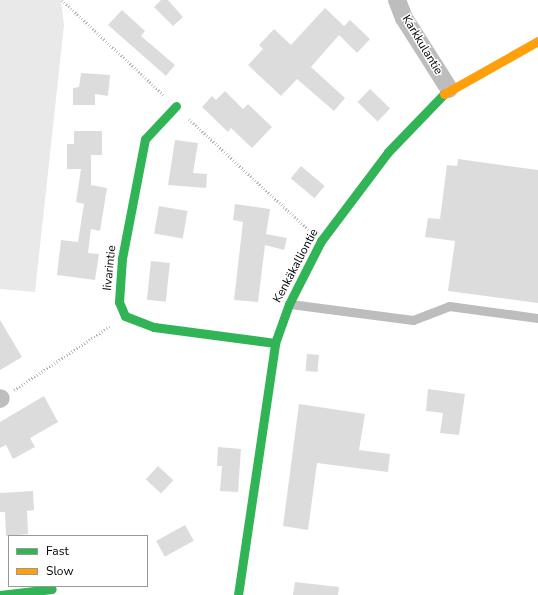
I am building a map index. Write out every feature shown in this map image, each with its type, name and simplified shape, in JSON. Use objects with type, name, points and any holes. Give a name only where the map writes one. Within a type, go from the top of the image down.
[{"type":"street","name":"Karkkulantie","points":[[397,0],[404,18],[449,89]]},
{"type":"street","name":"Kenkäkalliontie","points":[[238,595],[275,343],[288,304],[321,241],[388,152],[449,89],[538,41]]},
{"type":"street","name":"Iivarintie","points":[[125,316],[119,302],[122,258],[145,139],[176,106]]},
{"type":"street","points":[[125,316],[154,327],[275,343]]},
{"type":"street","points":[[0,595],[52,589]]},
{"type":"lane","points":[[288,304],[413,320],[449,306],[538,318]]},
{"type":"path","points":[[62,0],[321,241]]},
{"type":"path","points":[[1,399],[125,316]]},
{"type":"shaded area","points":[[0,0],[61,0],[64,25],[35,292],[0,289]]},
{"type":"building","points":[[161,0],[168,0],[183,17],[173,26],[154,7]]},
{"type":"building","points":[[325,8],[344,26],[350,20],[370,39],[357,53],[339,35],[311,67],[345,98],[334,111],[297,79],[281,96],[248,65],[263,49],[259,45],[274,29],[291,45]]},
{"type":"building","points":[[122,10],[145,31],[141,36],[175,65],[166,76],[108,25]]},
{"type":"building","points":[[81,73],[110,75],[108,96],[95,94],[95,105],[73,105],[73,88],[79,87]]},
{"type":"building","points":[[370,89],[390,108],[378,121],[357,102]]},
{"type":"building","points":[[225,91],[243,109],[248,104],[272,127],[252,148],[231,128],[228,132],[202,107],[212,96],[216,100]]},
{"type":"building","points":[[74,131],[102,131],[102,155],[91,155],[91,185],[107,188],[100,231],[91,229],[88,253],[99,254],[95,280],[57,275],[61,240],[78,242],[84,204],[76,202],[81,169],[67,169],[67,144],[74,144]]},
{"type":"building","points":[[175,140],[198,143],[193,173],[207,174],[206,188],[168,185]]},
{"type":"building","points":[[458,159],[538,170],[538,303],[448,291],[455,241],[425,237],[428,218],[440,219],[447,165],[457,166]]},
{"type":"building","points":[[301,166],[325,186],[314,198],[291,178]]},
{"type":"building","points":[[235,204],[270,209],[266,234],[287,238],[284,250],[265,245],[258,302],[234,300],[243,222],[233,220]]},
{"type":"building","points":[[159,206],[188,211],[183,239],[154,234]]},
{"type":"building","points":[[151,261],[170,263],[166,302],[147,300]]},
{"type":"building","points":[[0,320],[22,357],[0,370]]},
{"type":"building","points":[[307,354],[319,355],[317,372],[306,371]]},
{"type":"building","points":[[428,389],[465,394],[459,435],[440,433],[443,413],[426,411]]},
{"type":"building","points":[[44,396],[58,422],[30,438],[35,447],[13,459],[6,445],[0,448],[0,422]]},
{"type":"building","points":[[299,404],[365,414],[359,450],[390,454],[388,472],[317,463],[308,530],[283,526]]},
{"type":"building","points":[[218,447],[241,449],[238,492],[220,491],[222,466],[217,466]]},
{"type":"building","points":[[158,466],[173,480],[161,493],[146,479]]},
{"type":"building","points":[[33,491],[34,510],[27,511],[28,534],[6,536],[5,512],[0,512],[0,493]]},
{"type":"building","points":[[185,525],[194,541],[165,557],[156,541]]},
{"type":"building","points":[[295,582],[339,587],[338,595],[293,595]]},
{"type":"traffic: fast","points":[[238,595],[275,343],[289,304],[321,241],[388,152],[444,94]]},
{"type":"traffic: fast","points":[[176,106],[145,139],[122,258],[119,302],[125,316],[154,327],[275,343]]},
{"type":"traffic: fast","points":[[0,595],[52,589]]},
{"type":"traffic: slow","points":[[444,94],[538,41]]}]
